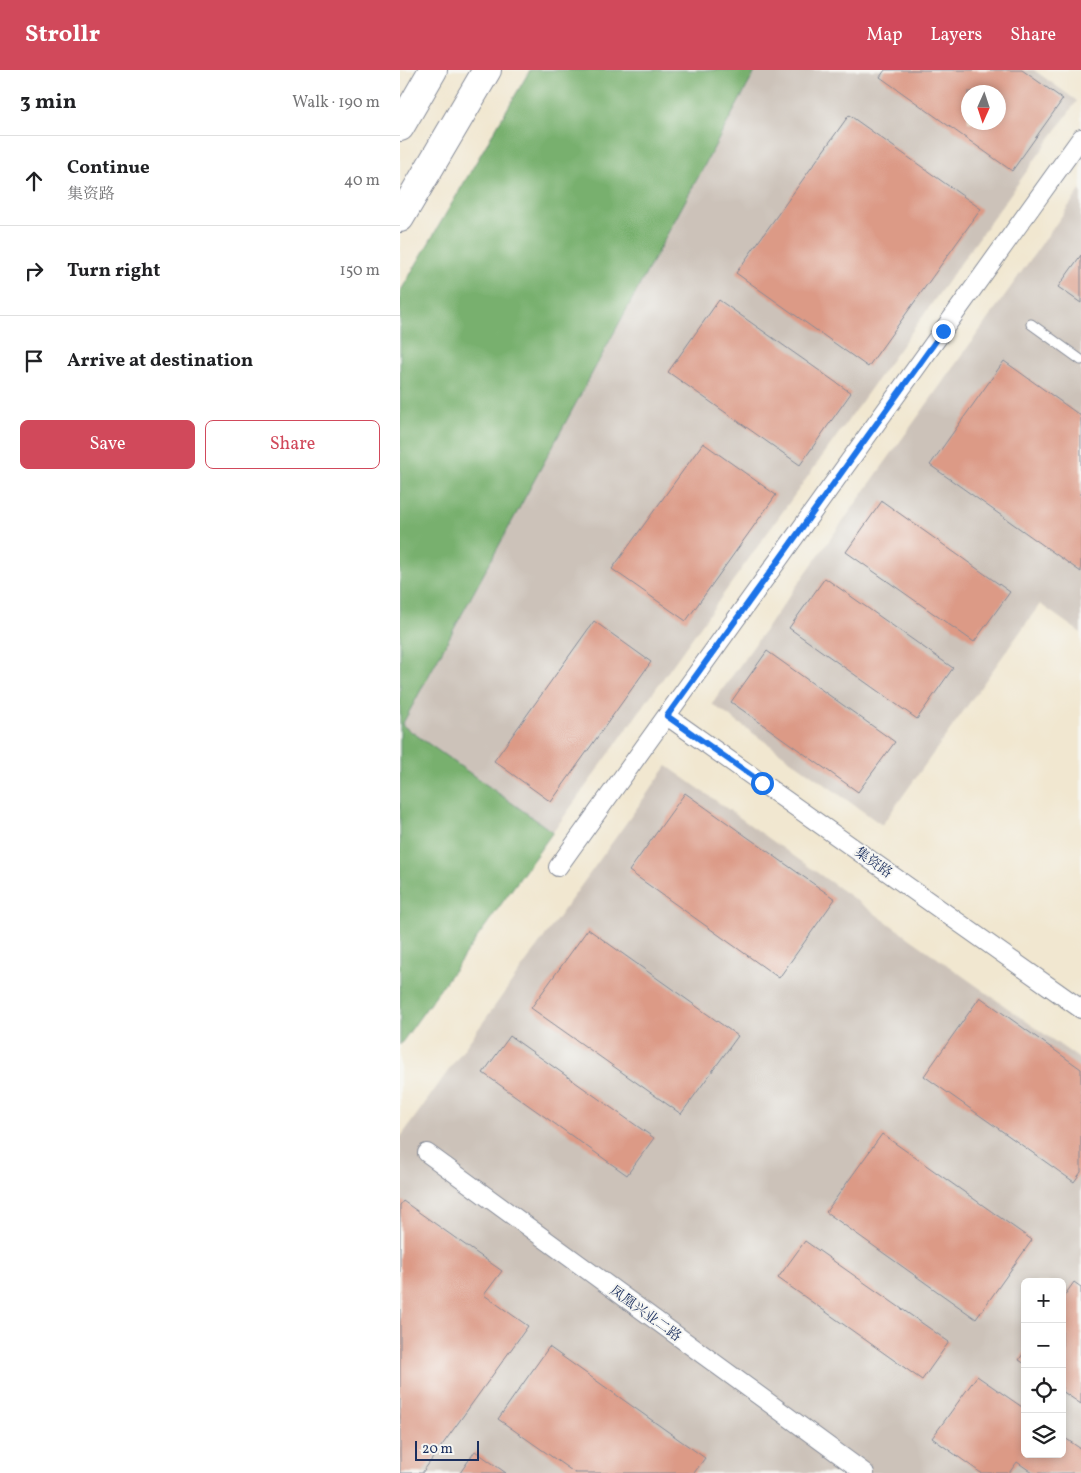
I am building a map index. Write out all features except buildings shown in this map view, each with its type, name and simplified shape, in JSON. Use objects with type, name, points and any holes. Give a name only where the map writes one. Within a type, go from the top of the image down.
[{"type":"highway","points":[[400,127],[433,70]]},
{"type":"highway","points":[[400,218],[487,70]]},
{"type":"street","points":[[558,867],[1081,138]]},
{"type":"street","name":"集资路","points":[[667,716],[1081,1009]]},
{"type":"street","name":"凤凰兴业二路","points":[[427,1153],[865,1473]]},
{"type":"lane","points":[[1031,324],[1081,360]]},
{"type":"shaded area","points":[[756,70],[1034,70],[1077,101],[553,832],[401,725]]},
{"type":"shaded area","points":[[1081,189],[1081,633],[1040,604],[882,825],[712,704]]},
{"type":"shaded area","points":[[667,766],[1081,1060],[1081,1473],[400,1473],[400,1138]]},
{"type":"green space","points":[[530,70],[756,70],[402,725],[553,832],[400,1045],[400,292]]},
{"type":"route","points":[[762,783],[667,716],[943,331]]}]
